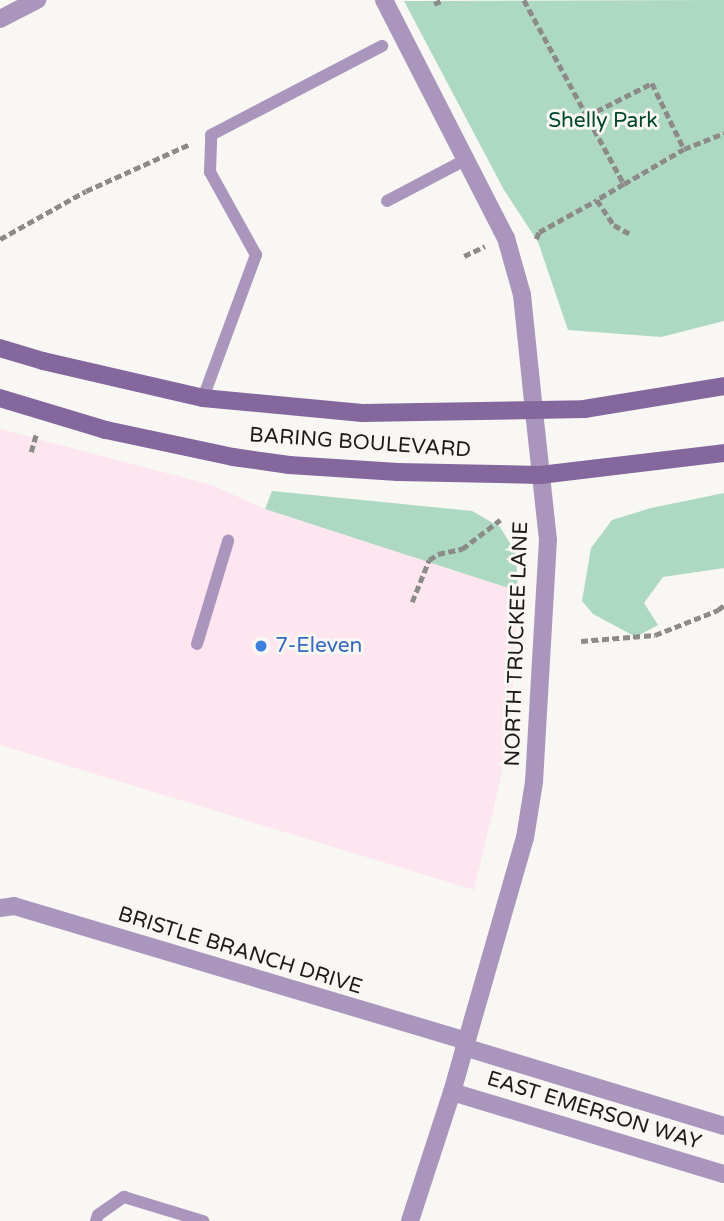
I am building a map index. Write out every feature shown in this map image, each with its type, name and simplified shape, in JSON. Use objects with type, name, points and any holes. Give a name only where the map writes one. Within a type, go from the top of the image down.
[{"type":"main road","name":"BARING BOULEVARD","points":[[0,348],[204,398],[362,413],[534,412],[611,406],[724,386]]},
{"type":"main road","name":"BARING BOULEVARD","points":[[0,398],[106,430],[263,461],[398,472],[540,475],[724,453]]},
{"type":"street","points":[[0,19],[37,0]]},
{"type":"street","name":"NORTH TRUCKEE LANE","points":[[384,0],[467,159],[506,238],[515,265],[522,295],[548,540],[534,782],[525,838],[452,1092],[410,1221]]},
{"type":"street","name":"BRISTLE BRANCH DRIVE","points":[[0,908],[14,906],[465,1044]]},
{"type":"street","name":"EAST EMERSON WAY","points":[[465,1044],[724,1126]]},
{"type":"street","name":"EAST EMERSON WAY","points":[[452,1092],[724,1174]]},
{"type":"lane","points":[[204,398],[256,255],[209,172],[211,135],[382,46]]},
{"type":"lane","points":[[387,201],[467,159]]},
{"type":"lane","points":[[197,644],[228,541]]},
{"type":"lane","points":[[96,1221],[98,1215],[124,1198],[203,1221]]},
{"type":"path","points":[[434,4],[443,0]]},
{"type":"path","points":[[524,0],[624,184]]},
{"type":"path","points":[[587,116],[652,83],[684,149]]},
{"type":"path","points":[[536,239],[539,232],[684,149],[724,133]]},
{"type":"path","points":[[0,239],[86,191],[211,135]]},
{"type":"path","points":[[597,200],[614,225],[630,234]]},
{"type":"path","points":[[464,256],[489,244]]},
{"type":"path","points":[[31,452],[36,435]]},
{"type":"path","points":[[412,602],[429,560],[438,554],[462,549],[500,520]]},
{"type":"path","points":[[581,641],[655,635],[718,610],[724,605]]},
{"type":"shaded area","points":[[0,429],[212,485],[265,509],[518,591],[512,703],[501,777],[474,890],[0,745]]},
{"type":"green space","name":"Shelly Park","points":[[724,0],[724,321],[661,337],[568,330],[538,242],[504,190],[404,1]]},
{"type":"green space","points":[[272,491],[472,511],[500,527],[516,553],[518,591],[265,509]]},
{"type":"green space","points":[[724,493],[724,568],[663,577],[644,603],[658,625],[636,637],[593,614],[582,601],[591,548],[612,520],[651,508]]},
{"type":"place","name":"7-Eleven","points":[[261,646]]}]
